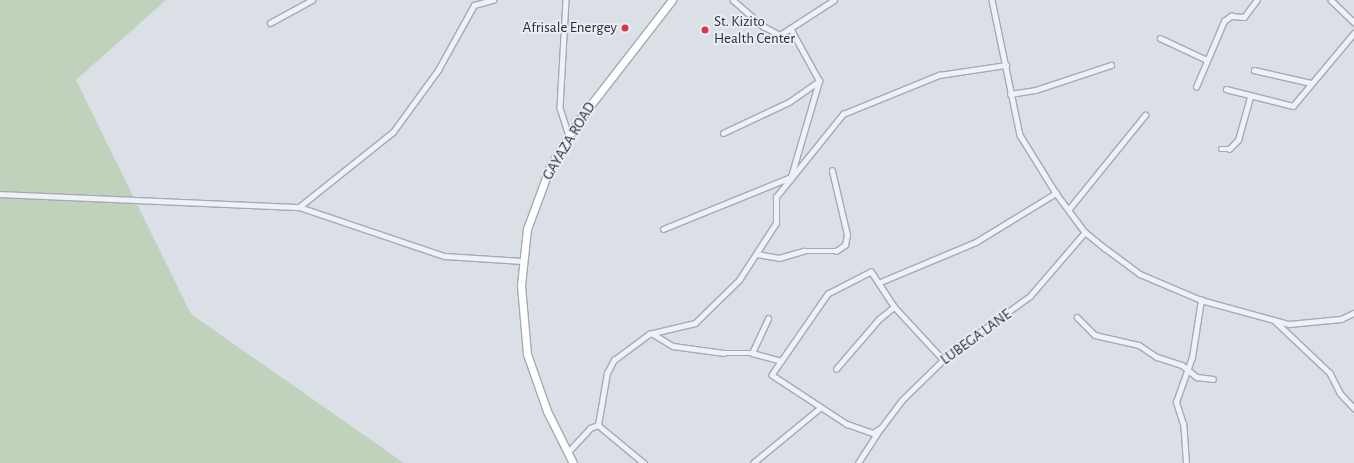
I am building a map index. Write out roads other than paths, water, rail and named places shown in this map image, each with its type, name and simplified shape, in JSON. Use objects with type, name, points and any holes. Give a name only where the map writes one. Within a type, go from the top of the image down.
[{"type":"main road","name":"GAYAZA ROAD","points":[[573,463],[567,454],[547,411],[528,354],[521,313],[522,261],[538,196],[569,136],[606,81],[672,0]]},
{"type":"street","points":[[270,23],[312,0]]},
{"type":"street","points":[[299,207],[393,132],[438,70],[474,5],[493,0]]},
{"type":"street","points":[[566,0],[560,108],[569,136]]},
{"type":"street","points":[[733,0],[772,33],[780,35],[791,30],[834,0]]},
{"type":"street","points":[[992,0],[1006,65],[1010,94],[1020,135],[1056,193],[1085,232],[1134,271],[1201,300],[1293,324],[1340,319],[1354,313]]},
{"type":"street","points":[[1196,87],[1224,21],[1231,16],[1244,17],[1256,0]]},
{"type":"street","points":[[1332,0],[1354,22]]},
{"type":"street","points":[[789,183],[819,81],[791,30]]},
{"type":"street","points":[[1226,88],[1250,97],[1293,106],[1354,33]]},
{"type":"street","points":[[1160,38],[1207,60]]},
{"type":"street","points":[[598,425],[610,366],[653,334],[695,323],[739,280],[757,254],[778,217],[776,197],[789,183],[843,114],[939,75],[1006,65]]},
{"type":"street","points":[[1010,94],[1036,90],[1111,65]]},
{"type":"street","points":[[1254,70],[1311,83]]},
{"type":"street","points":[[723,133],[788,102],[819,81]]},
{"type":"street","points":[[1221,150],[1229,149],[1238,140],[1250,97]]},
{"type":"street","points":[[1069,209],[1145,115]]},
{"type":"street","points":[[757,254],[779,258],[804,251],[836,251],[845,245],[847,235],[832,171]]},
{"type":"street","points":[[663,229],[791,177]]},
{"type":"street","points":[[878,283],[976,242],[1056,193]]},
{"type":"street","points":[[0,194],[299,207],[445,256],[522,261]]},
{"type":"street","name":"LUBEGA LANE","points":[[858,463],[881,428],[915,385],[943,360],[1030,296],[1085,232]]},
{"type":"street","points":[[881,428],[873,433],[862,432],[773,379],[781,361],[828,294],[864,272],[871,272],[894,307],[943,360]]},
{"type":"street","points":[[1186,463],[1183,424],[1176,402],[1186,371],[1201,300]]},
{"type":"street","points":[[836,369],[879,319],[894,307]]},
{"type":"street","points":[[1077,317],[1095,335],[1139,345],[1197,377],[1213,379]]},
{"type":"street","points":[[752,353],[768,319]]},
{"type":"street","points":[[1274,320],[1330,373],[1340,393],[1354,408]]},
{"type":"street","points":[[653,334],[684,348],[752,353],[781,361]]},
{"type":"street","points":[[752,463],[820,408]]},
{"type":"street","points":[[567,454],[590,428],[598,425]]},
{"type":"street","points":[[598,425],[644,463]]},
{"type":"place","name":"Afrisale Energey","points":[[625,28]]},
{"type":"place","name":"St. Kizito Health Center","points":[[705,30]]}]
